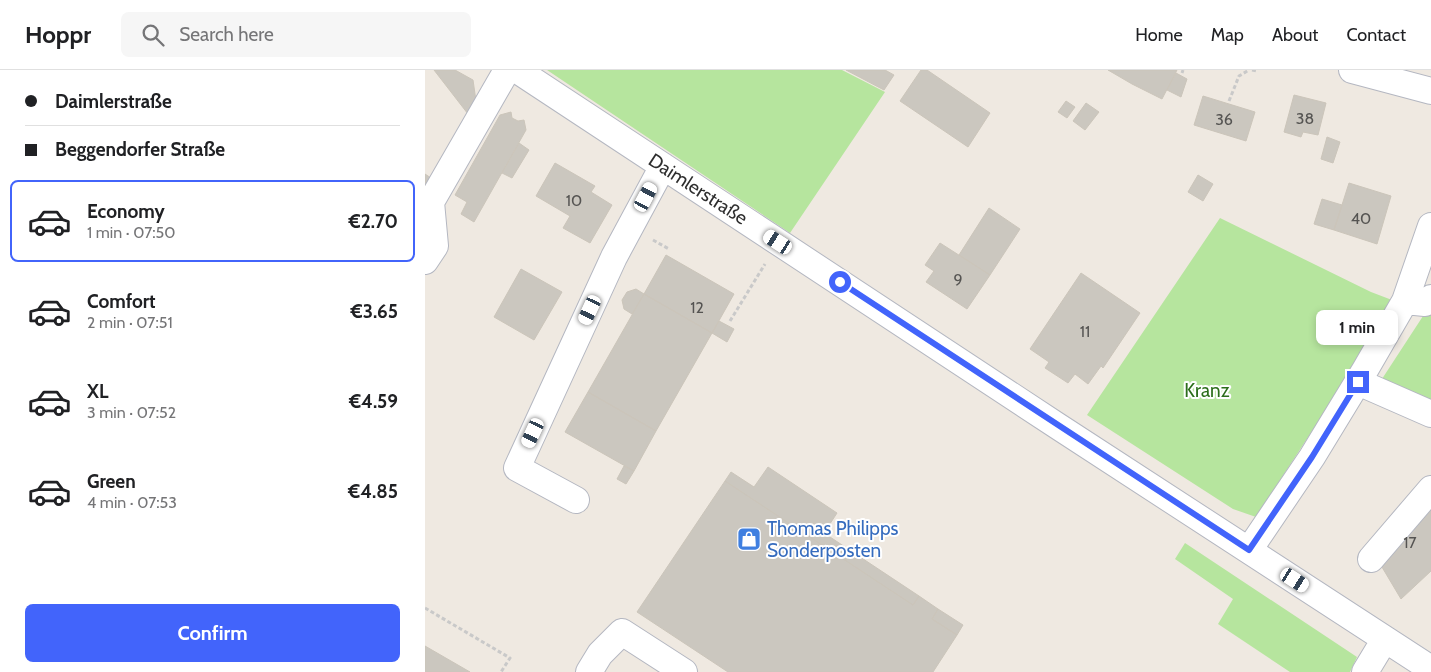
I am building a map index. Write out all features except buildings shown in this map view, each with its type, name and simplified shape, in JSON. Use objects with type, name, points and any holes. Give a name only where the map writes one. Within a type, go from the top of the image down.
[{"type":"street","points":[[425,261],[435,246],[431,202],[507,70]]},
{"type":"street","name":"Daimlerstraße","points":[[517,70],[1431,668]]},
{"type":"street","points":[[1352,70],[1431,91]]},
{"type":"street","points":[[576,500],[517,468],[614,257],[663,166]]},
{"type":"street","points":[[1249,550],[1312,457],[1405,301],[1431,226]]},
{"type":"street","points":[[1405,301],[1425,302],[1431,298]]},
{"type":"street","points":[[1358,382],[1431,414]]},
{"type":"street","points":[[1371,559],[1431,489]]},
{"type":"street","points":[[589,672],[599,654],[622,632],[684,672]]},
{"type":"street","points":[[1365,672],[1385,639]]},
{"type":"path","points":[[1229,101],[1239,76],[1250,70],[1257,71]]},
{"type":"path","points":[[730,321],[778,242]]},
{"type":"path","points":[[425,608],[510,658],[501,672]]},
{"type":"green space","points":[[547,70],[842,70],[885,92],[790,233]]},
{"type":"green space","name":"Kranz","points":[[1220,218],[1371,292],[1392,300],[1389,313],[1256,517],[1233,509],[1087,415]]},
{"type":"green space","points":[[1431,309],[1431,403],[1380,382],[1425,313]]},
{"type":"green space","points":[[1185,543],[1357,657],[1350,672],[1290,672],[1218,624],[1233,599],[1175,559]]},
{"type":"place","name":"Thomas Philipps Sonderposten","points":[[749,539]]},
{"type":"route","points":[[840,282],[1249,550],[1312,457],[1358,382]]}]
